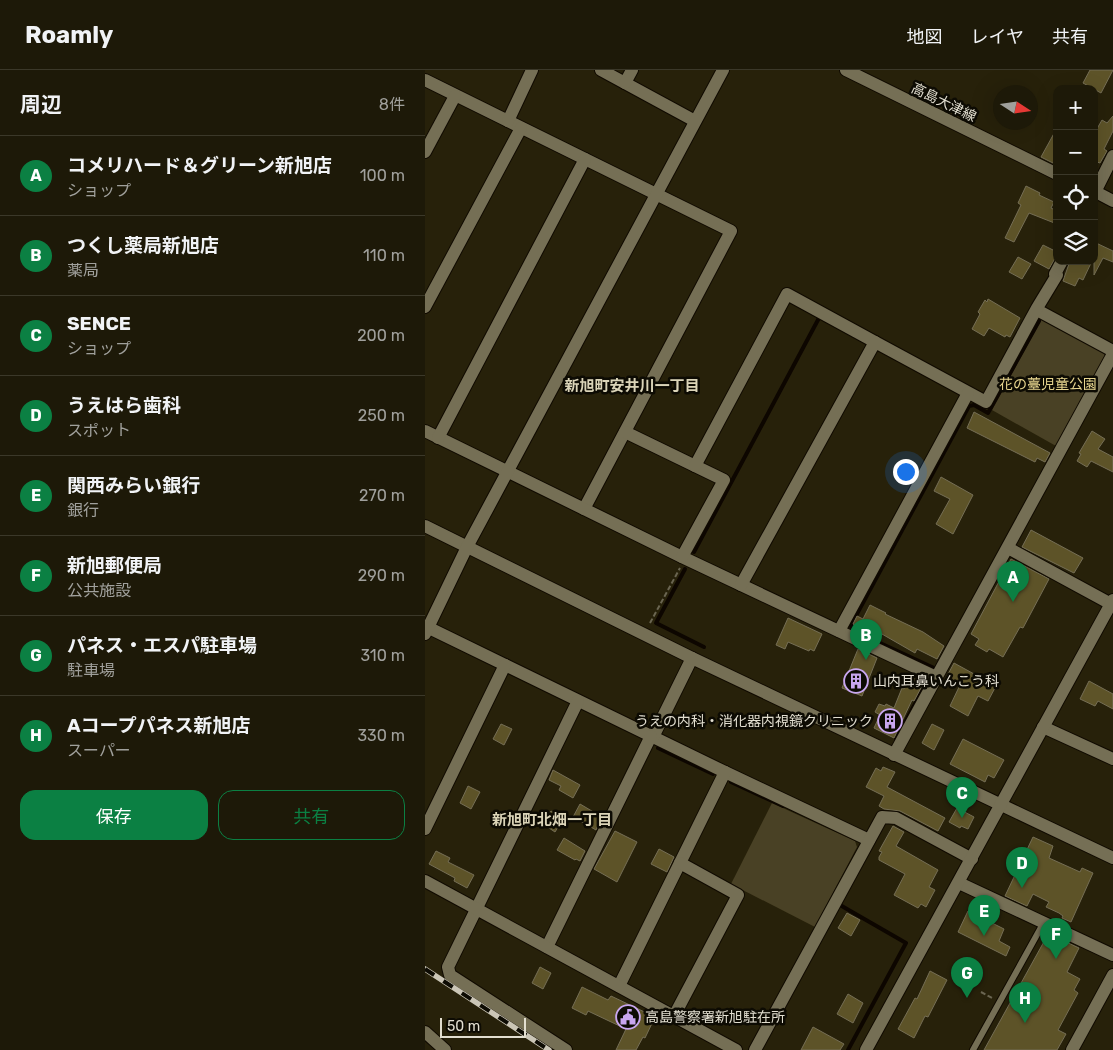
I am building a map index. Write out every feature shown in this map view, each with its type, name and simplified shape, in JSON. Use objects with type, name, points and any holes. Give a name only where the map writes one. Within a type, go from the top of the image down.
[{"type":"street","points":[[508,121],[533,70]]},
{"type":"street","points":[[601,70],[695,121]]},
{"type":"street","points":[[625,82],[632,70]]},
{"type":"street","points":[[723,70],[507,471],[426,629],[869,840]]},
{"type":"street","name":"高島大津線","points":[[846,70],[1053,172]]},
{"type":"street","points":[[425,80],[731,231],[584,509]]},
{"type":"street","points":[[425,152],[455,96]]},
{"type":"street","points":[[425,307],[521,128]]},
{"type":"street","points":[[1098,186],[1113,156]]},
{"type":"street","points":[[438,438],[585,160]]},
{"type":"street","points":[[1098,194],[1113,201]]},
{"type":"street","points":[[695,466],[787,294],[986,402],[1057,275],[1055,274],[1060,265]]},
{"type":"street","points":[[894,755],[1113,352],[1037,310]]},
{"type":"street","points":[[741,585],[875,342]]},
{"type":"street","points":[[839,631],[968,393]]},
{"type":"street","points":[[425,431],[684,558],[936,677]]},
{"type":"street","points":[[625,432],[724,480],[684,558]]},
{"type":"street","points":[[425,526],[692,658],[1113,858]]},
{"type":"street","points":[[866,1050],[1112,602],[1008,548]]},
{"type":"street","points":[[547,948],[692,658]]},
{"type":"street","points":[[425,828],[505,665]]},
{"type":"street","points":[[566,1050],[449,975],[448,966],[579,701]]},
{"type":"street","points":[[1043,727],[1113,759]]},
{"type":"street","points":[[619,986],[725,772]]},
{"type":"street","points":[[755,1050],[882,817],[896,818],[972,859]]},
{"type":"street","points":[[674,1016],[738,894],[680,863]]},
{"type":"street","points":[[425,881],[736,1050]]},
{"type":"street","points":[[959,883],[1113,955]]},
{"type":"street","points":[[1072,1050],[1113,975]]},
{"type":"street","points":[[425,1032],[445,1050]]},
{"type":"lane","points":[[973,1050],[1044,922]]},
{"type":"path","points":[[644,634],[684,558]]},
{"type":"path","points":[[981,992],[999,1003]]},
{"type":"green space","name":"花の薹児童公園","points":[[1043,317],[1104,352],[1105,358],[1056,446],[992,410]]},
{"type":"green space","points":[[772,803],[855,841],[857,847],[815,927],[731,884]]},
{"type":"building","points":[[1090,70],[1113,70],[1101,93],[1098,91],[1098,85],[1087,85],[1083,83]]},
{"type":"building","points":[[1113,116],[1113,131],[1104,149],[1107,151],[1100,163],[1098,162],[1098,127],[1102,120],[1107,123]]},
{"type":"building","points":[[1053,135],[1053,163],[1041,157]]},
{"type":"building","points":[[1026,186],[1040,193],[1039,195],[1053,202],[1051,208],[1053,209],[1053,222],[1029,213],[1014,242],[1005,238],[1021,205],[1018,203]]},
{"type":"building","points":[[1098,244],[1113,251],[1113,262],[1103,258],[1094,275],[1094,265],[1098,265]]},
{"type":"building","points":[[1043,245],[1053,250],[1053,262],[1049,269],[1034,261]]},
{"type":"building","points":[[1018,257],[1031,264],[1022,279],[1009,272]]},
{"type":"building","points":[[1069,265],[1090,265],[1083,280],[1079,278],[1075,286],[1063,281]]},
{"type":"building","points":[[988,299],[1020,318],[1010,337],[1006,335],[1005,337],[989,328],[984,336],[972,329],[980,314],[978,312],[985,300],[987,302]]},
{"type":"building","points":[[974,412],[1050,453],[1045,462],[1037,458],[1035,462],[967,428]]},
{"type":"building","points":[[1092,431],[1105,439],[1098,449],[1113,457],[1113,472],[1091,461],[1087,467],[1077,461],[1081,454],[1079,453]]},
{"type":"building","points":[[941,477],[973,495],[953,534],[936,524],[950,499],[934,491]]},
{"type":"building","points":[[1031,530],[1083,558],[1074,573],[1022,547]]},
{"type":"building","points":[[1011,559],[1049,579],[1023,628],[1020,627],[1003,657],[989,649],[987,652],[975,645],[979,639],[971,634]]},
{"type":"building","points":[[870,605],[923,632],[944,646],[937,659],[917,649],[915,653],[875,630],[871,637],[857,630],[858,627],[853,624],[857,616],[863,619]]},
{"type":"building","points":[[788,618],[822,634],[814,651],[810,649],[809,651],[788,642],[785,649],[776,645]]},
{"type":"building","name":"山内耳鼻いんこう科","points":[[858,649],[877,658],[862,696],[842,688]]},
{"type":"building","points":[[954,663],[996,686],[988,701],[978,696],[968,716],[950,706],[960,685],[946,678]]},
{"type":"building","points":[[910,674],[923,680],[922,686],[914,701],[912,700],[894,738],[874,728],[880,715],[875,712],[879,704],[885,706],[886,704],[894,708]]},
{"type":"building","points":[[1089,681],[1113,694],[1113,709],[1098,701],[1095,706],[1080,699]]},
{"type":"building","points":[[501,724],[512,729],[504,745],[493,739]]},
{"type":"building","points":[[932,724],[944,730],[934,750],[922,743]]},
{"type":"building","points":[[963,739],[1004,760],[994,778],[988,775],[985,782],[950,764]]},
{"type":"building","points":[[883,767],[895,772],[887,787],[945,818],[938,831],[900,811],[884,809],[879,806],[884,796],[866,787],[876,768],[881,771]]},
{"type":"building","points":[[553,770],[580,785],[573,798],[559,790],[561,786],[549,780]]},
{"type":"building","points":[[468,786],[480,792],[471,809],[460,803]]},
{"type":"building","points":[[580,804],[602,817],[596,830],[573,817]]},
{"type":"building","points":[[957,808],[974,817],[968,829],[961,826],[960,828],[949,822]]},
{"type":"building","points":[[551,811],[563,819],[555,832],[543,824]]},
{"type":"building","points":[[893,826],[904,832],[896,846],[938,870],[929,887],[935,890],[926,907],[921,904],[918,908],[894,895],[905,874],[879,860],[882,852],[879,851]]},
{"type":"building","points":[[615,831],[637,842],[617,882],[594,869]]},
{"type":"building","points":[[1033,837],[1053,846],[1049,858],[1080,872],[1082,868],[1093,873],[1071,922],[1062,918],[1063,916],[1059,913],[1046,907],[1049,902],[1033,894],[1027,906],[1005,896]]},
{"type":"building","points":[[564,838],[585,851],[580,861],[557,850]]},
{"type":"building","points":[[659,849],[674,857],[667,872],[651,864]]},
{"type":"building","points":[[436,851],[450,858],[448,862],[474,875],[467,888],[454,881],[455,878],[429,864]]},
{"type":"building","points":[[968,911],[1004,929],[999,941],[1010,947],[1006,956],[958,932]]},
{"type":"building","points":[[847,913],[860,920],[851,936],[838,928]]},
{"type":"building","points":[[1046,938],[1055,942],[1064,941],[1079,948],[1067,972],[1080,979],[1074,990],[1078,993],[1058,1030],[1066,1034],[1057,1050],[984,1050]]},
{"type":"building","points":[[540,967],[551,973],[543,989],[532,983]]},
{"type":"building","points":[[930,971],[947,980],[928,1017],[925,1016],[914,1038],[898,1029],[915,998],[917,999]]},
{"type":"building","points":[[582,987],[608,1000],[611,996],[655,1017],[645,1038],[643,1037],[636,1050],[616,1050],[626,1029],[588,1011],[586,1015],[572,1008]]},
{"type":"building","points":[[848,994],[863,1003],[853,1023],[837,1014]]},
{"type":"building","points":[[813,1027],[844,1044],[840,1050],[801,1050]]},
{"type":"waterway","points":[[694,552],[819,318]]},
{"type":"waterway","points":[[934,668],[852,630],[851,625],[969,406],[974,405],[988,413],[1039,321]]},
{"type":"waterway","points":[[685,569],[656,623],[704,647]]},
{"type":"waterway","points":[[896,739],[927,682]]},
{"type":"waterway","points":[[658,748],[713,774]]},
{"type":"waterway","points":[[731,782],[783,806]]},
{"type":"waterway","points":[[840,905],[906,943],[848,1050]]},
{"type":"railway","points":[[425,969],[549,1050]]},
{"type":"place","name":"コメリハード＆グリーン新旭店","points":[[1013,602]]},
{"type":"place","name":"つくし薬局新旭店","points":[[866,660]]},
{"type":"place","name":"山内耳鼻いんこう科","points":[[856,681]]},
{"type":"place","name":"うえの内科・消化器内視鏡クリニック","points":[[890,721]]},
{"type":"place","name":"SENCE","points":[[962,818]]},
{"type":"place","name":"うえはら歯科","points":[[1022,888]]},
{"type":"place","name":"関西みらい銀行","points":[[984,936]]},
{"type":"place","name":"新旭郵便局","points":[[1056,959]]},
{"type":"place","name":"パネス・エスパ駐車場","points":[[967,998]]},
{"type":"place","name":"高島警察署新旭駐在所","points":[[628,1017]]},
{"type":"place","name":"Aコープパネス新旭店","points":[[1025,1023]]},
{"type":"district","name":"新旭町安井川一丁目","points":[[632,386]]},
{"type":"district","name":"新旭町北畑一丁目","points":[[552,820]]}]
